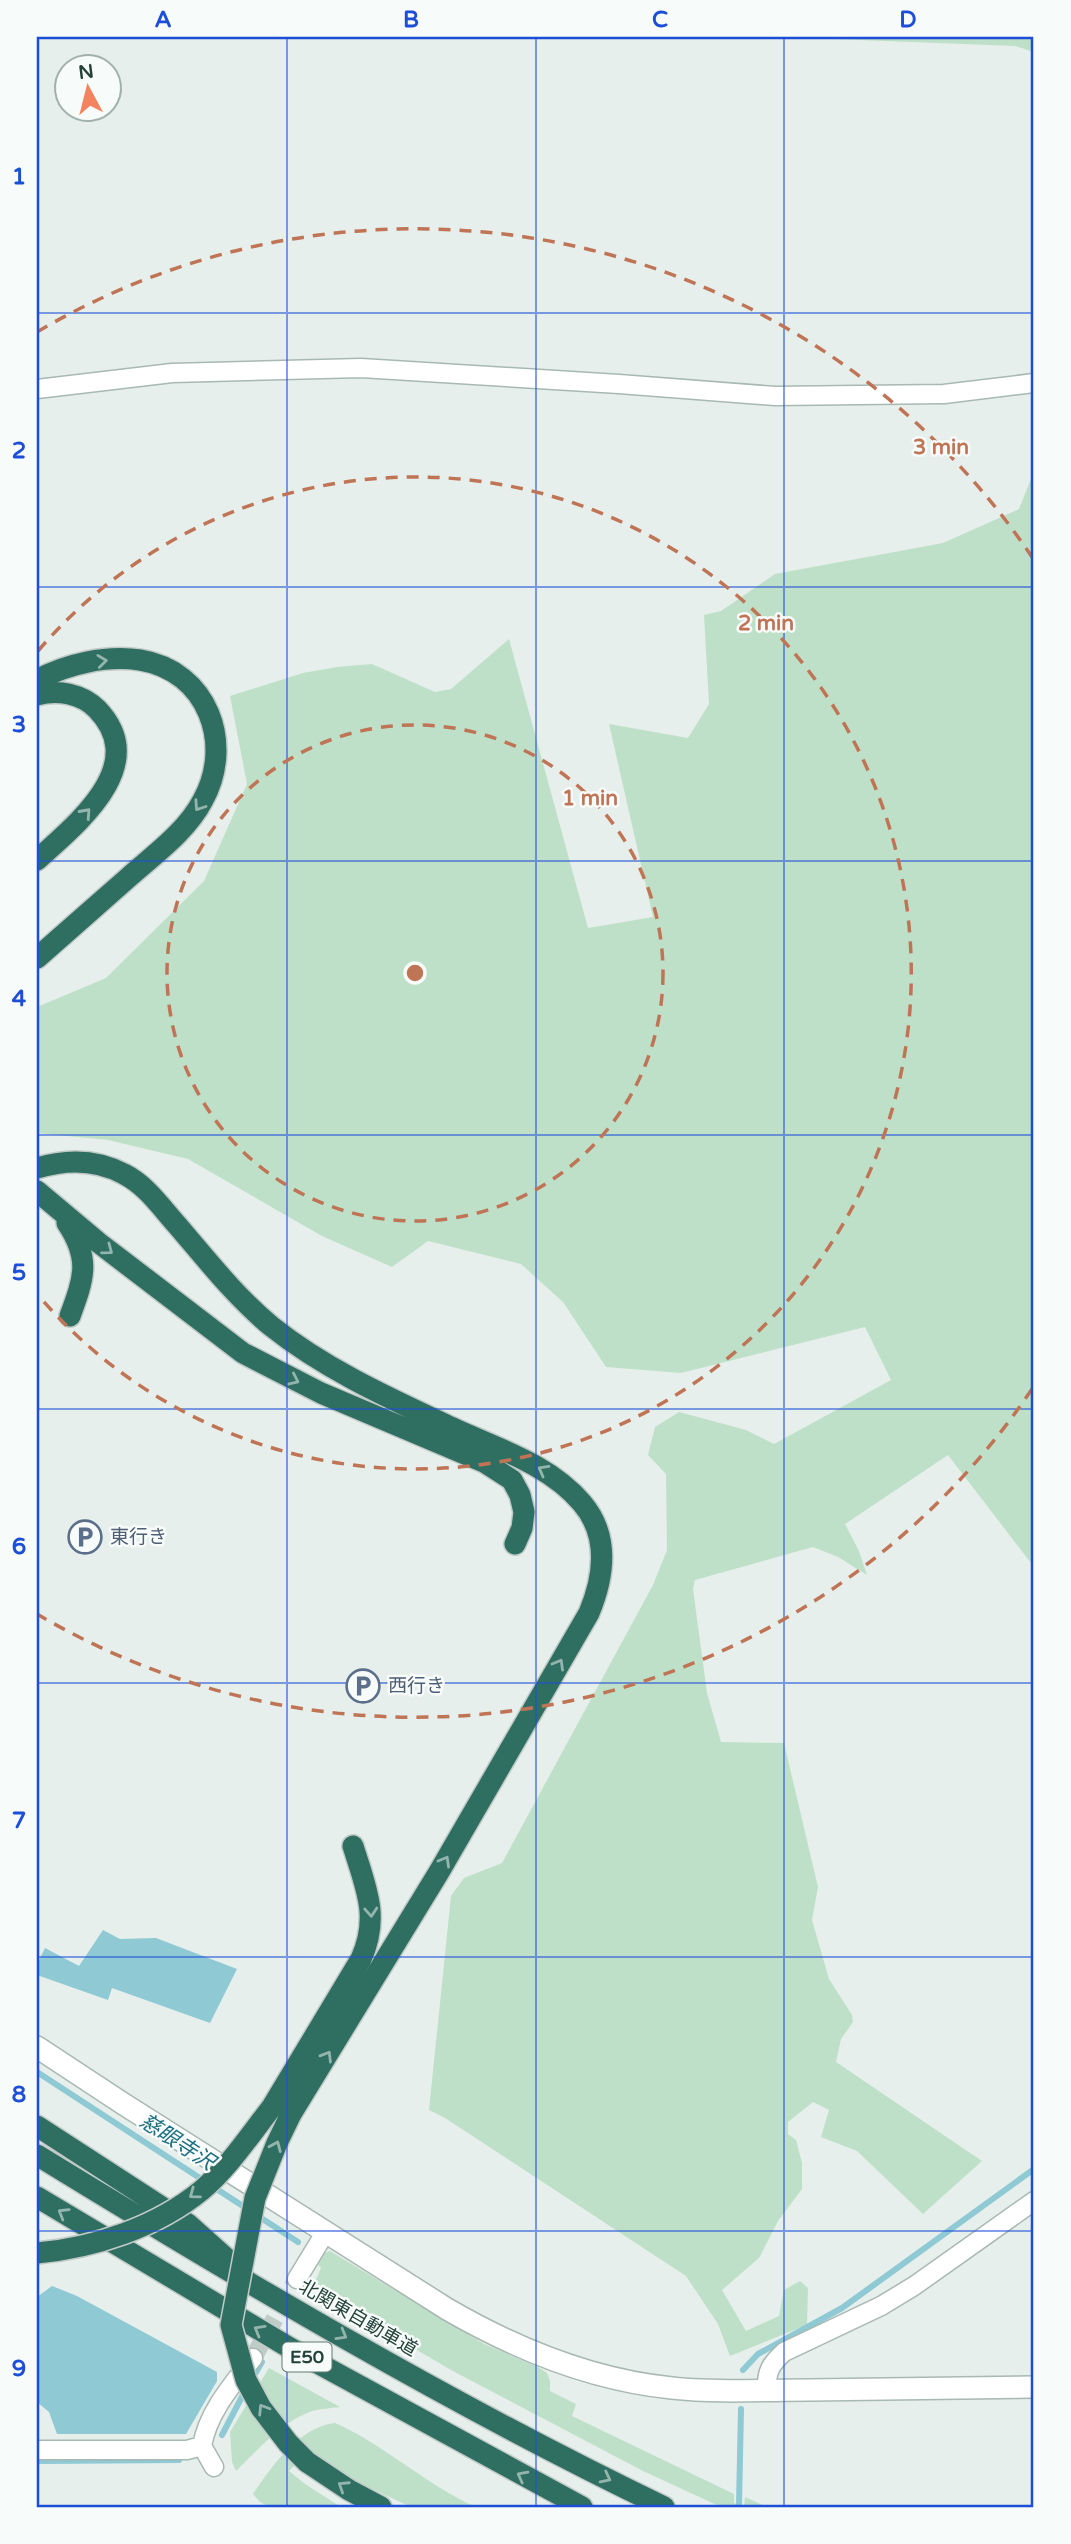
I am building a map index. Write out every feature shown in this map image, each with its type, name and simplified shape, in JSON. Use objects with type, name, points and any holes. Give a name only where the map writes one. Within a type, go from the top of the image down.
[{"type":"highway","points":[[37,680],[97,660],[142,660],[164,667],[181,677],[196,691],[208,709],[218,744],[217,767],[211,785],[202,803],[187,822],[163,847],[37,958]]},
{"type":"highway","points":[[37,695],[61,693],[77,696],[91,704],[109,727],[115,762],[110,780],[86,815],[37,860]]},
{"type":"highway","points":[[37,1168],[60,1162],[84,1161],[125,1174],[146,1190],[244,1302],[303,1349],[382,1395],[553,1476],[584,1505],[596,1526],[602,1546],[598,1590],[589,1613],[439,1872],[281,2110],[202,2190],[172,2210],[137,2228],[93,2243],[37,2253]]},
{"type":"highway","points":[[37,1191],[243,1353],[321,1393],[484,1462],[512,1480],[520,1495],[524,1512],[522,1528],[515,1544]]},
{"type":"highway","points":[[58,1210],[79,1240],[84,1260],[83,1279],[70,1316]]},
{"type":"highway","points":[[353,1846],[369,1897],[372,1919],[369,1941],[281,2110],[277,2143],[255,2198],[231,2325],[246,2380],[261,2408],[288,2443],[307,2462],[349,2490],[381,2507]]},
{"type":"highway","points":[[37,2126],[188,2224],[261,2290]]},
{"type":"highway","name":"北関東自動車道","points":[[37,2155],[261,2290],[494,2420],[664,2507]]},
{"type":"highway","name":"E50","points":[[37,2197],[290,2348],[582,2507]]},
{"type":"street","points":[[37,389],[172,373],[361,368],[775,396],[944,394],[1034,383]]},
{"type":"street","points":[[37,2047],[325,2233],[484,2331],[565,2365],[610,2377],[672,2388],[768,2390],[1034,2387]]},
{"type":"street","points":[[768,2390],[766,2374],[772,2363],[784,2352],[903,2293],[1034,2202]]},
{"type":"street","points":[[297,2279],[325,2233]]},
{"type":"street","points":[[214,2468],[202,2446],[206,2425],[227,2391],[253,2358]]},
{"type":"street","points":[[37,2450],[187,2450],[202,2446]]},
{"type":"green space","points":[[780,37],[1034,37],[1034,52],[1015,46]]},
{"type":"green space","points":[[1034,471],[1034,1567],[948,1455],[845,1524],[859,1551],[867,1575],[838,1557],[813,1547],[695,1580],[693,1589],[707,1693],[721,1742],[784,1743],[818,1887],[812,1920],[829,1979],[852,2015],[853,2022],[841,2039],[836,2062],[982,2161],[923,2214],[857,2151],[821,2137],[829,2110],[813,2102],[788,2122],[788,2134],[796,2140],[802,2163],[802,2189],[778,2221],[759,2258],[722,2290],[746,2331],[779,2316],[784,2290],[800,2281],[808,2288],[807,2325],[730,2356],[718,2324],[686,2276],[429,2110],[451,1896],[464,1878],[502,1863],[653,1585],[667,1550],[666,1474],[648,1455],[655,1427],[679,1412],[746,1430],[774,1444],[891,1380],[865,1327],[681,1373],[606,1367],[563,1302],[521,1264],[428,1241],[392,1267],[322,1236],[188,1159],[108,1140],[37,1133],[37,1007],[106,978],[204,881],[247,784],[230,696],[303,673],[372,664],[435,692],[451,689],[509,639],[588,928],[653,917],[609,724],[688,738],[709,704],[704,615],[721,611],[775,574],[943,543],[1019,509]]},
{"type":"green space","points":[[330,2251],[484,2344],[547,2373],[550,2391],[576,2404],[572,2416],[734,2494],[734,2503],[744,2507],[721,2507],[643,2471],[451,2370],[315,2290],[314,2284],[321,2268],[317,2263],[324,2253]]},
{"type":"green space","points":[[269,2368],[340,2407],[312,2411],[290,2422],[236,2471],[232,2462],[230,2432]]},
{"type":"green space","points":[[335,2423],[371,2442],[440,2488],[476,2507],[411,2507],[353,2480],[310,2450],[289,2471],[341,2507],[270,2507],[260,2502],[253,2494],[288,2450],[310,2432]]},
{"type":"green space","points":[[745,2497],[767,2507],[744,2507]]},
{"type":"water","points":[[103,1930],[120,1939],[156,1938],[237,1969],[210,2023],[112,1988],[108,2000],[37,1975],[37,1964],[45,1948],[79,1966]]},
{"type":"water","points":[[52,2286],[77,2296],[217,2372],[217,2381],[186,2434],[57,2434],[49,2412],[37,2402],[37,2297]]},
{"type":"waterway","name":"慈眼寺沢","points":[[37,2072],[298,2242]]},
{"type":"waterway","points":[[743,2370],[758,2354],[842,2308],[1034,2169]]},
{"type":"waterway","name":"慈眼寺沢","points":[[252,2379],[262,2362]]},
{"type":"waterway","name":"慈眼寺沢","points":[[222,2435],[245,2391]]},
{"type":"waterway","points":[[739,2505],[741,2409]]},
{"type":"waterway","points":[[37,2461],[179,2460]]},
{"type":"tunnel","points":[[253,2358],[297,2279]]},
{"type":"place","name":"東行き","points":[[85,1537]]},
{"type":"place","name":"西行き","points":[[363,1686]]}]
